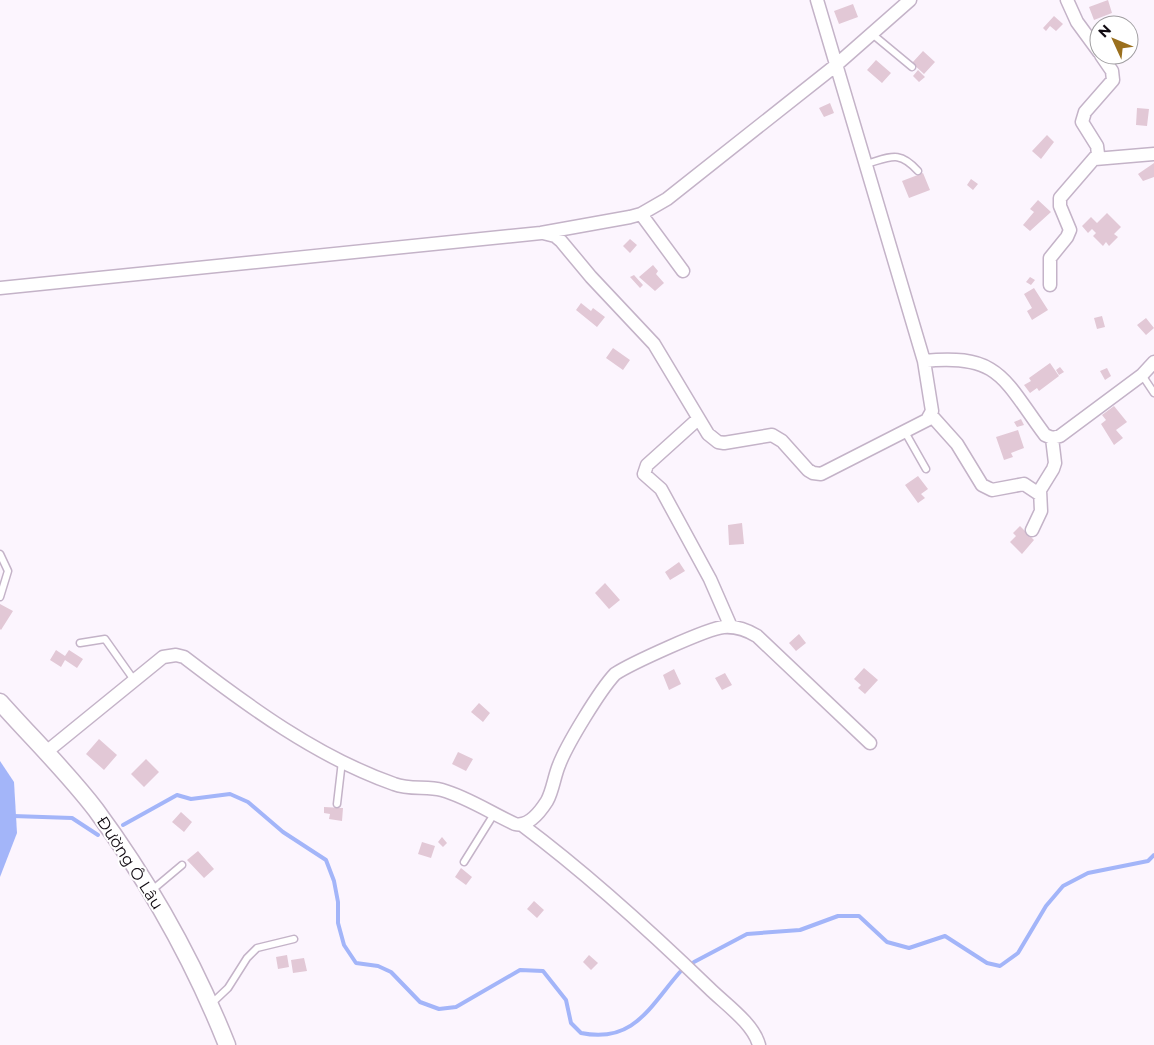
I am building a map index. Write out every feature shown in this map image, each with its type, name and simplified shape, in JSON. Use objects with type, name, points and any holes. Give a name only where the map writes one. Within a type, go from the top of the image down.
[{"type":"main road","name":"Đường Ô Lâu","points":[[0,702],[95,809],[150,892],[210,1005],[227,1045]]},
{"type":"street","points":[[817,0],[924,361],[931,415],[957,444],[982,486],[992,490],[1024,484],[1039,494]]},
{"type":"street","points":[[0,288],[541,233],[641,214],[667,199],[835,66],[910,0]]},
{"type":"street","points":[[1067,0],[1077,22],[1089,38]]},
{"type":"street","points":[[1050,285],[1050,258],[1067,237],[1070,230],[1060,206],[1060,198],[1096,159],[1097,146],[1082,122],[1085,112],[1112,80],[1112,71],[1108,65]]},
{"type":"street","points":[[1096,159],[1154,154]]},
{"type":"street","points":[[641,214],[683,271]]},
{"type":"street","points":[[541,233],[554,236],[561,241],[654,344],[698,419],[708,434],[718,442],[724,443],[767,435],[777,437],[808,470],[817,474],[905,432],[927,420],[931,415]]},
{"type":"street","points":[[924,361],[964,360],[978,362],[992,368],[1003,378],[1045,435],[1052,438],[1060,436],[1142,375],[1154,362]]},
{"type":"street","points":[[698,419],[647,464],[644,474],[661,489],[710,579],[731,627]]},
{"type":"street","points":[[1032,530],[1041,510],[1039,494],[1054,469],[1055,456],[1052,438]]},
{"type":"street","points":[[522,825],[529,821],[547,801],[561,760],[615,674],[712,629],[731,627],[750,631],[757,636],[870,743]]},
{"type":"street","points":[[45,753],[163,657],[176,655],[184,657],[257,712],[342,761],[402,787],[447,792],[522,825],[583,872],[646,927],[746,1024],[759,1045]]},
{"type":"lane","points":[[871,33],[912,68]]},
{"type":"lane","points":[[866,164],[900,156],[909,161],[918,171]]},
{"type":"lane","points":[[1142,375],[1154,393]]},
{"type":"lane","points":[[905,432],[926,470]]},
{"type":"lane","points":[[0,554],[8,570],[0,597]]},
{"type":"lane","points":[[80,644],[106,639],[134,680]]},
{"type":"lane","points":[[338,804],[342,761]]},
{"type":"lane","points":[[464,862],[494,814]]},
{"type":"lane","points":[[150,892],[182,865]]},
{"type":"lane","points":[[210,1005],[228,988],[247,958],[256,948],[294,939]]},
{"type":"water","points":[[0,761],[14,782],[17,833],[0,877]]},
{"type":"building","points":[[1108,0],[1112,13],[1092,15],[1089,7]]},
{"type":"building","points":[[853,4],[858,17],[839,24],[834,11]]},
{"type":"building","points":[[1054,16],[1063,24],[1056,31],[1050,26],[1046,31],[1043,28]]},
{"type":"building","points":[[923,51],[935,62],[924,74],[912,63]]},
{"type":"building","points":[[876,60],[891,73],[882,83],[867,70]]},
{"type":"building","points":[[918,70],[925,77],[919,82],[913,76]]},
{"type":"building","points":[[830,103],[834,113],[824,117],[819,108]]},
{"type":"building","points":[[1137,108],[1149,109],[1147,126],[1136,125]]},
{"type":"building","points":[[1047,135],[1054,142],[1041,159],[1032,151]]},
{"type":"building","points":[[1154,163],[1154,177],[1143,181],[1138,174]]},
{"type":"building","points":[[923,173],[930,190],[909,198],[902,181]]},
{"type":"building","points":[[971,179],[978,184],[973,190],[967,185]]},
{"type":"building","points":[[1038,200],[1051,212],[1030,231],[1023,225],[1034,212],[1030,209]]},
{"type":"building","points":[[1107,213],[1121,227],[1114,234],[1118,237],[1109,246],[1106,242],[1103,246],[1093,236],[1096,233],[1092,229],[1088,233],[1082,226],[1091,217],[1097,223]]},
{"type":"building","points":[[630,239],[637,245],[630,253],[623,246]]},
{"type":"building","points":[[653,265],[658,271],[656,274],[664,283],[655,291],[639,277]]},
{"type":"building","points":[[634,275],[643,285],[640,288],[630,277]]},
{"type":"building","points":[[1030,277],[1035,280],[1031,285],[1026,282]]},
{"type":"building","points":[[1034,288],[1048,310],[1032,320],[1027,311],[1032,308],[1024,294]]},
{"type":"building","points":[[581,303],[591,311],[593,308],[605,317],[597,327],[576,310]]},
{"type":"building","points":[[1102,316],[1105,327],[1097,329],[1094,318]]},
{"type":"building","points":[[1146,318],[1154,328],[1146,335],[1137,325]]},
{"type":"building","points":[[613,348],[630,360],[623,370],[606,358]]},
{"type":"building","points":[[1050,363],[1059,376],[1039,391],[1037,388],[1030,393],[1024,385],[1031,381],[1029,378]]},
{"type":"building","points":[[1060,367],[1064,372],[1059,375],[1056,370]]},
{"type":"building","points":[[1107,368],[1111,376],[1105,380],[1100,371]]},
{"type":"building","points":[[1114,406],[1127,422],[1116,430],[1123,438],[1114,445],[1101,424],[1106,420],[1102,415]]},
{"type":"building","points":[[1021,419],[1024,425],[1017,427],[1014,422]]},
{"type":"building","points":[[1018,430],[1024,448],[1011,453],[1013,457],[1004,460],[996,437]]},
{"type":"building","points":[[918,476],[928,489],[921,494],[925,498],[918,503],[905,485]]},
{"type":"building","points":[[742,523],[744,544],[729,545],[728,525]]},
{"type":"building","points":[[1020,526],[1034,540],[1022,554],[1010,542],[1016,536],[1013,533]]},
{"type":"building","points":[[679,562],[685,571],[670,580],[665,572]]},
{"type":"building","points":[[605,583],[620,600],[609,609],[595,593]]},
{"type":"building","points":[[0,604],[13,611],[1,630],[0,629]]},
{"type":"building","points":[[799,634],[806,643],[796,651],[789,643]]},
{"type":"building","points":[[56,650],[65,656],[69,650],[83,659],[77,668],[65,660],[61,667],[50,660]]},
{"type":"building","points":[[864,668],[878,680],[865,694],[858,688],[861,685],[854,679]]},
{"type":"building","points":[[674,669],[681,684],[669,690],[663,675]]},
{"type":"building","points":[[725,673],[732,685],[722,690],[715,678]]},
{"type":"building","points":[[479,703],[490,713],[483,722],[471,712]]},
{"type":"building","points":[[99,739],[117,755],[104,770],[86,754]]},
{"type":"building","points":[[458,752],[473,759],[466,771],[452,764]]},
{"type":"building","points":[[146,759],[159,772],[144,787],[131,774]]},
{"type":"building","points":[[324,807],[343,808],[342,821],[329,819],[330,814],[324,813]]},
{"type":"building","points":[[181,812],[192,822],[184,832],[172,822]]},
{"type":"building","points":[[442,837],[447,843],[443,847],[438,842]]},
{"type":"building","points":[[422,842],[435,846],[431,858],[418,854]]},
{"type":"building","points":[[198,851],[214,869],[204,878],[187,860]]},
{"type":"building","points":[[461,868],[472,877],[466,885],[455,877]]},
{"type":"building","points":[[534,901],[544,910],[537,918],[527,909]]},
{"type":"building","points":[[287,955],[289,967],[278,969],[276,957]]},
{"type":"building","points":[[589,955],[598,963],[591,970],[583,962]]},
{"type":"building","points":[[304,958],[307,971],[293,973],[291,960]]},
{"type":"waterway","points":[[123,825],[177,795],[191,799],[230,794],[248,802],[283,832],[326,860],[334,881],[338,902],[338,923],[344,945],[356,963],[378,966],[391,972],[420,1002],[439,1009],[456,1007],[520,970],[543,971],[566,1000],[571,1023],[581,1033],[599,1035],[615,1033],[639,1019],[680,972]]},
{"type":"waterway","points":[[13,816],[72,818],[98,835]]},
{"type":"waterway","points":[[694,962],[747,934],[800,930],[838,916],[859,916],[887,942],[909,948],[945,936],[987,963],[1000,966],[1018,953],[1046,906],[1063,886],[1088,873],[1148,861],[1154,855]]}]
